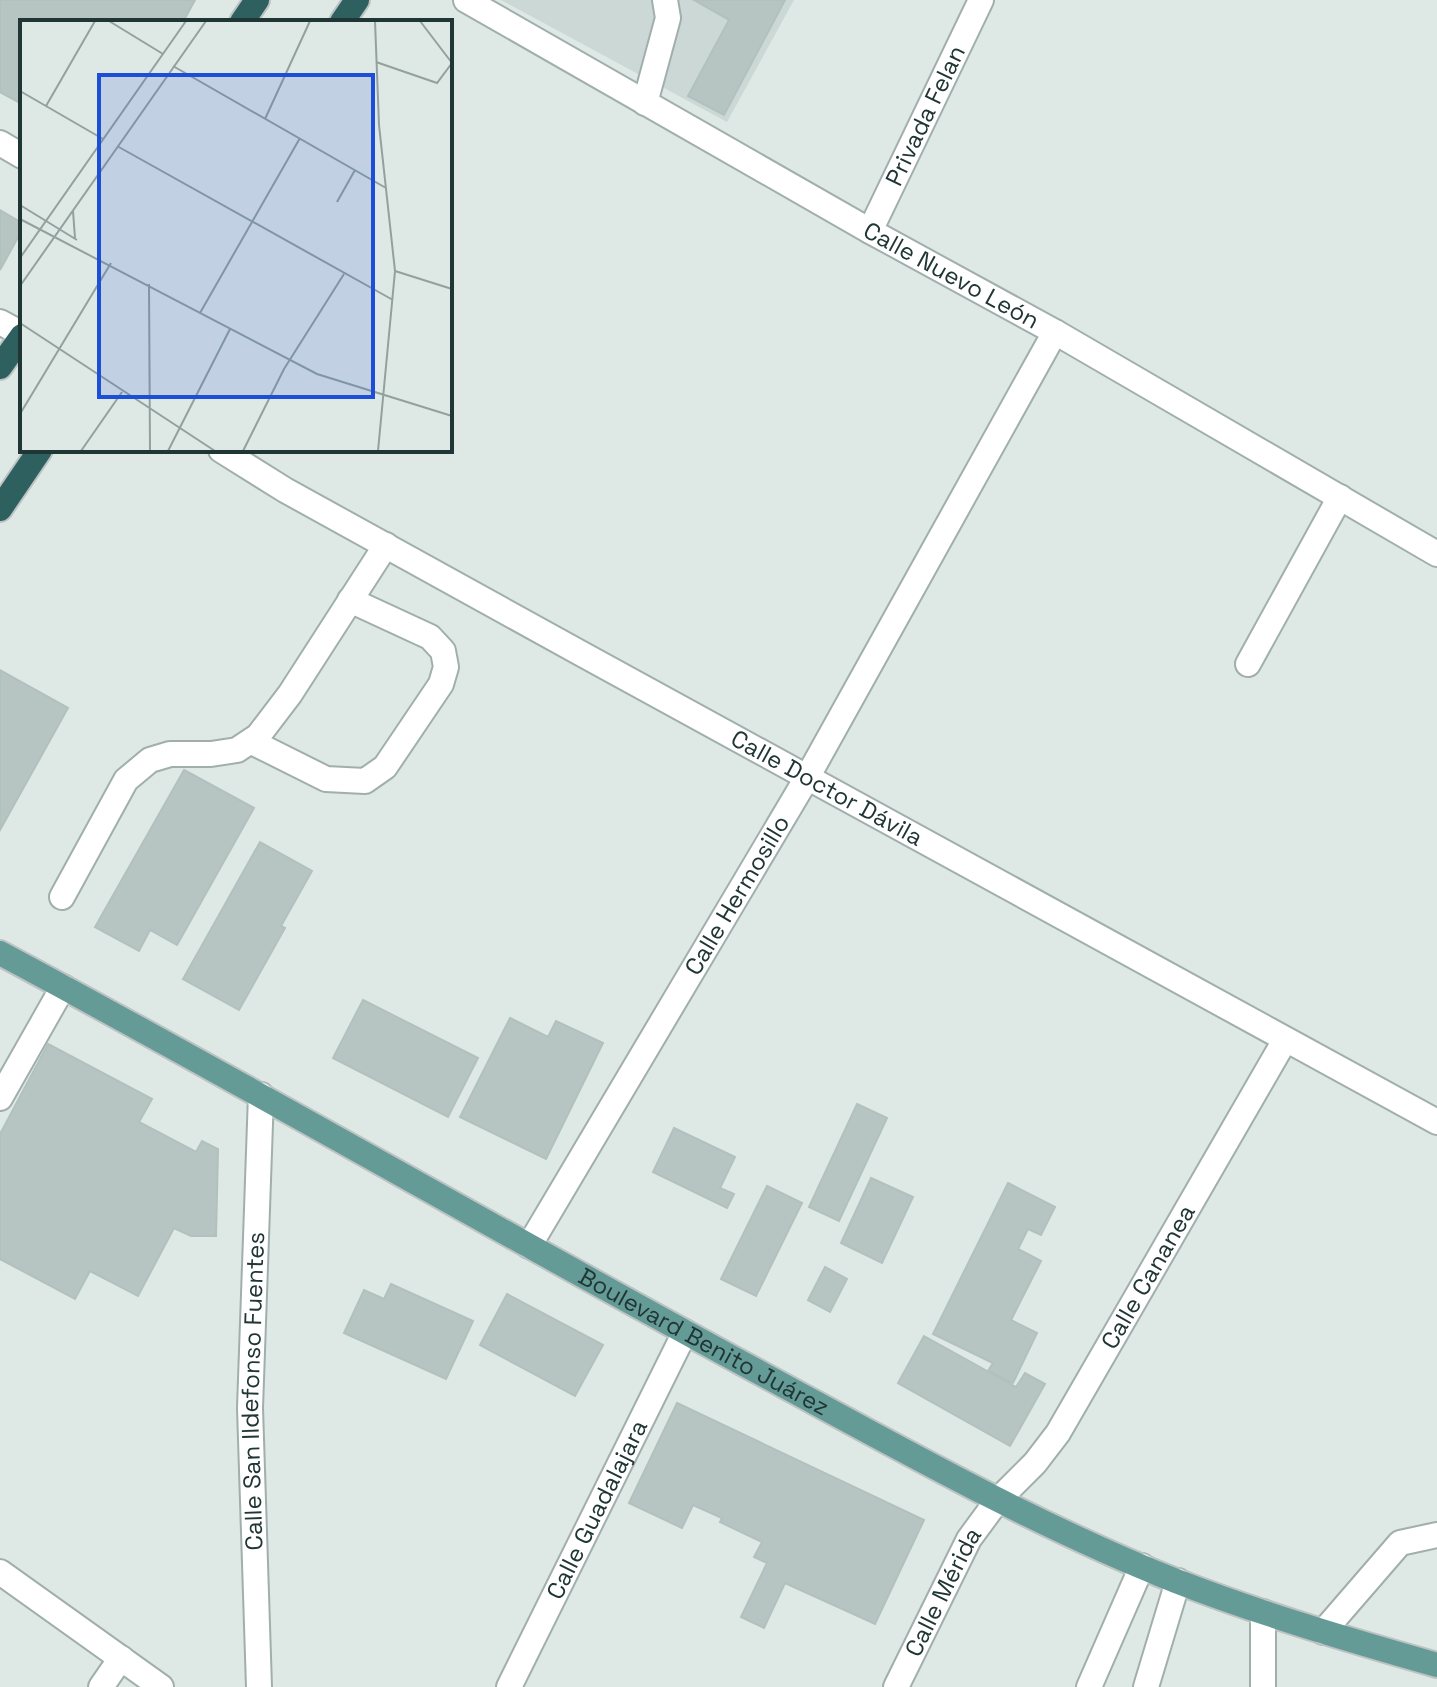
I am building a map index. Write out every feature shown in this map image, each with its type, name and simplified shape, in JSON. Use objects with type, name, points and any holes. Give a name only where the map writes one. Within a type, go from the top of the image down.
[{"type":"highway","points":[[243,20],[257,0]]},
{"type":"highway","points":[[343,20],[357,0]]},
{"type":"highway","points":[[0,367],[20,338]]},
{"type":"highway","points":[[0,509],[39,452]]},
{"type":"main road","name":"Boulevard Benito Juárez","points":[[0,953],[997,1501],[1178,1581],[1323,1632],[1437,1665]]},
{"type":"street","name":"Calle Nuevo León","points":[[466,0],[870,231],[1055,332],[1437,554]]},
{"type":"street","points":[[645,103],[668,18],[665,0]]},
{"type":"street","name":"Privada Felan","points":[[870,231],[981,0]]},
{"type":"street","points":[[0,143],[20,155]]},
{"type":"street","points":[[0,322],[20,334]]},
{"type":"street","name":"Calle Hermosillo","points":[[529,1246],[808,776],[1055,332]]},
{"type":"street","name":"Calle Doctor Dávila","points":[[224,452],[285,490],[1437,1122]]},
{"type":"street","points":[[1248,664],[1340,497]]},
{"type":"street","points":[[62,897],[126,780],[150,760],[170,754],[211,754],[237,750],[252,742],[290,694],[386,545]]},
{"type":"street","points":[[252,742],[326,779],[365,781],[385,767],[441,684],[446,667],[443,651],[430,637],[350,600]]},
{"type":"street","points":[[0,1098],[63,987]]},
{"type":"street","name":"Calle Cananea","points":[[997,1501],[1035,1463],[1058,1433],[1285,1040]]},
{"type":"street","name":"Calle San Ildefonso Fuentes","points":[[259,1687],[250,1408],[261,1095]]},
{"type":"street","name":"Calle Guadalajara","points":[[509,1687],[685,1332]]},
{"type":"street","name":"Calle Mérida","points":[[896,1687],[969,1539],[997,1501]]},
{"type":"street","points":[[1323,1632],[1400,1543],[1437,1535]]},
{"type":"street","points":[[1089,1687],[1142,1566]]},
{"type":"street","points":[[0,1572],[161,1687]]},
{"type":"street","points":[[1146,1687],[1178,1581]]},
{"type":"street","points":[[1263,1612],[1263,1687]]},
{"type":"street","points":[[101,1687],[121,1658]]},
{"type":"shaded area","points":[[501,0],[794,0],[727,122]]},
{"type":"building","points":[[0,0],[195,0],[184,20],[20,20],[20,103],[0,92]]},
{"type":"building","points":[[694,0],[785,0],[724,115],[688,96],[729,20]]},
{"type":"building","points":[[0,210],[20,222],[20,234],[0,270]]},
{"type":"building","points":[[0,670],[68,708],[0,830]]},
{"type":"building","points":[[184,770],[254,808],[177,945],[150,930],[139,951],[95,927]]},
{"type":"building","points":[[260,842],[312,871],[281,926],[285,928],[239,1010],[183,979]]},
{"type":"building","points":[[363,1000],[478,1058],[448,1117],[333,1058]]},
{"type":"building","points":[[510,1018],[548,1037],[556,1021],[603,1043],[546,1159],[460,1117]]},
{"type":"building","points":[[48,1044],[152,1099],[139,1122],[196,1152],[202,1141],[218,1149],[216,1236],[191,1236],[174,1228],[138,1296],[90,1271],[75,1299],[0,1259],[0,1134]]},
{"type":"building","points":[[857,1104],[887,1118],[839,1221],[809,1207]]},
{"type":"building","points":[[674,1128],[735,1157],[720,1188],[734,1194],[727,1208],[653,1172]]},
{"type":"building","points":[[871,1178],[913,1197],[882,1263],[841,1243]]},
{"type":"building","points":[[1008,1183],[1055,1207],[1041,1235],[1028,1229],[1018,1249],[1041,1261],[1011,1320],[1037,1333],[1013,1383],[988,1371],[993,1363],[933,1334]]},
{"type":"building","points":[[767,1186],[802,1203],[756,1296],[721,1279]]},
{"type":"building","points":[[825,1267],[847,1279],[830,1312],[808,1300]]},
{"type":"building","points":[[391,1284],[473,1321],[446,1379],[344,1333],[364,1290],[384,1299]]},
{"type":"building","points":[[507,1294],[603,1345],[575,1396],[480,1345]]},
{"type":"building","points":[[924,1336],[1016,1387],[1025,1373],[1045,1384],[1010,1446],[898,1383]]},
{"type":"building","points":[[677,1403],[924,1520],[875,1624],[785,1583],[764,1628],[741,1617],[767,1563],[754,1557],[762,1542],[693,1505],[682,1528],[629,1503]]}]
